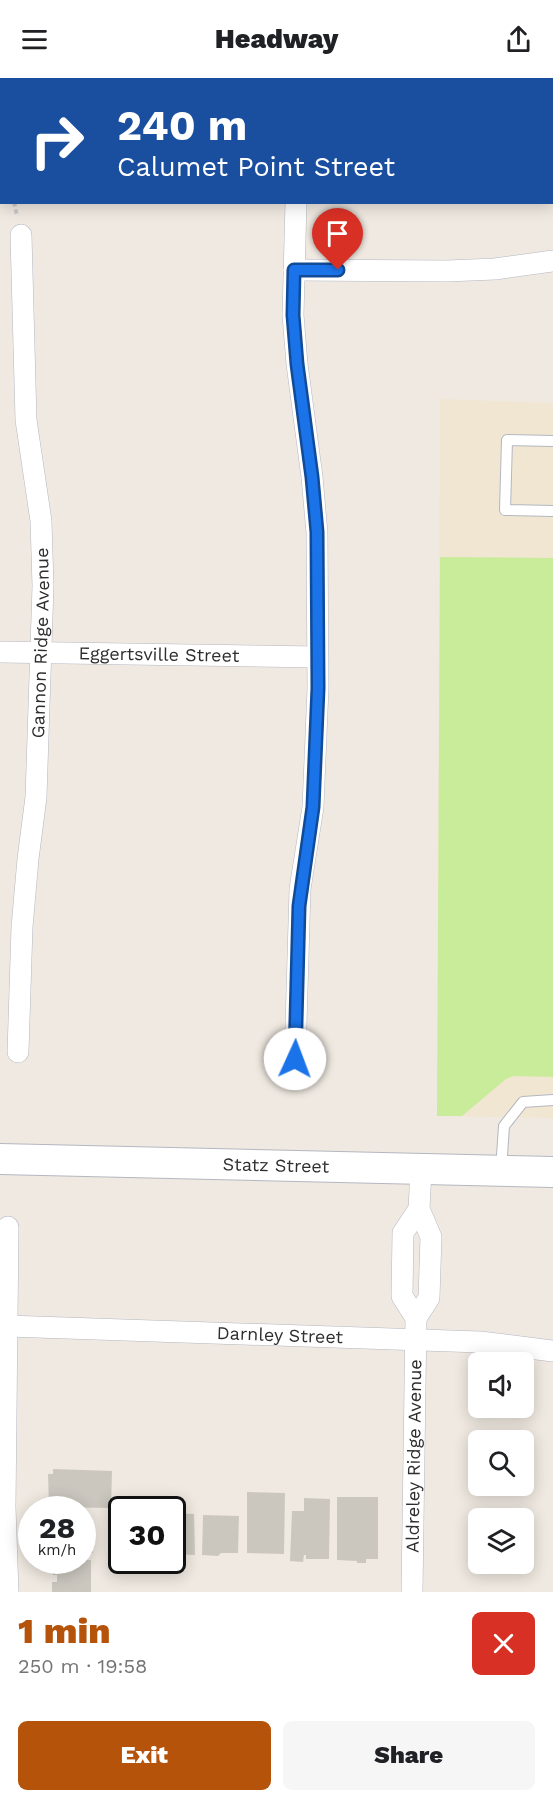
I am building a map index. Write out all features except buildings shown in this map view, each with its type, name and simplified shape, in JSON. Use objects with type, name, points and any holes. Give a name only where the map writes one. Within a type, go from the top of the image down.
[{"type":"street","points":[[295,1059],[300,889],[313,807],[317,731],[317,532],[293,315],[296,204]]},
{"type":"street","name":"Gannon Ridge Avenue","points":[[18,1052],[22,927],[36,797],[43,586],[41,521],[26,420],[21,307],[21,235]]},
{"type":"street","points":[[294,270],[447,271],[495,269],[553,261]]},
{"type":"street","name":"Eggertsville Street","points":[[0,652],[317,657]]},
{"type":"street","name":"Statz Street","points":[[0,1159],[553,1172]]},
{"type":"street","name":"Aldreley Ridge Avenue","points":[[416,1318],[429,1298],[431,1237],[419,1209],[421,1170]]},
{"type":"street","name":"Aldreley Ridge Avenue","points":[[412,1592],[416,1318],[402,1296],[403,1233],[419,1209]]},
{"type":"street","points":[[8,1227],[5,1507],[8,1592]]},
{"type":"street","name":"Darnley Street","points":[[8,1326],[480,1342],[553,1351]]},
{"type":"lane","points":[[553,441],[507,440],[505,510],[553,512]]},
{"type":"lane","points":[[501,1171],[504,1126],[523,1102],[553,1100]]},
{"type":"shaded area","points":[[440,399],[553,403],[553,1118],[437,1116]]},
{"type":"green space","points":[[440,557],[553,558],[553,1077],[514,1076],[506,1079],[462,1116],[437,1116]]},
{"type":"route","points":[[295,1059],[300,889],[313,807],[318,688],[317,532],[297,364],[293,315],[294,270],[338,270]]}]
